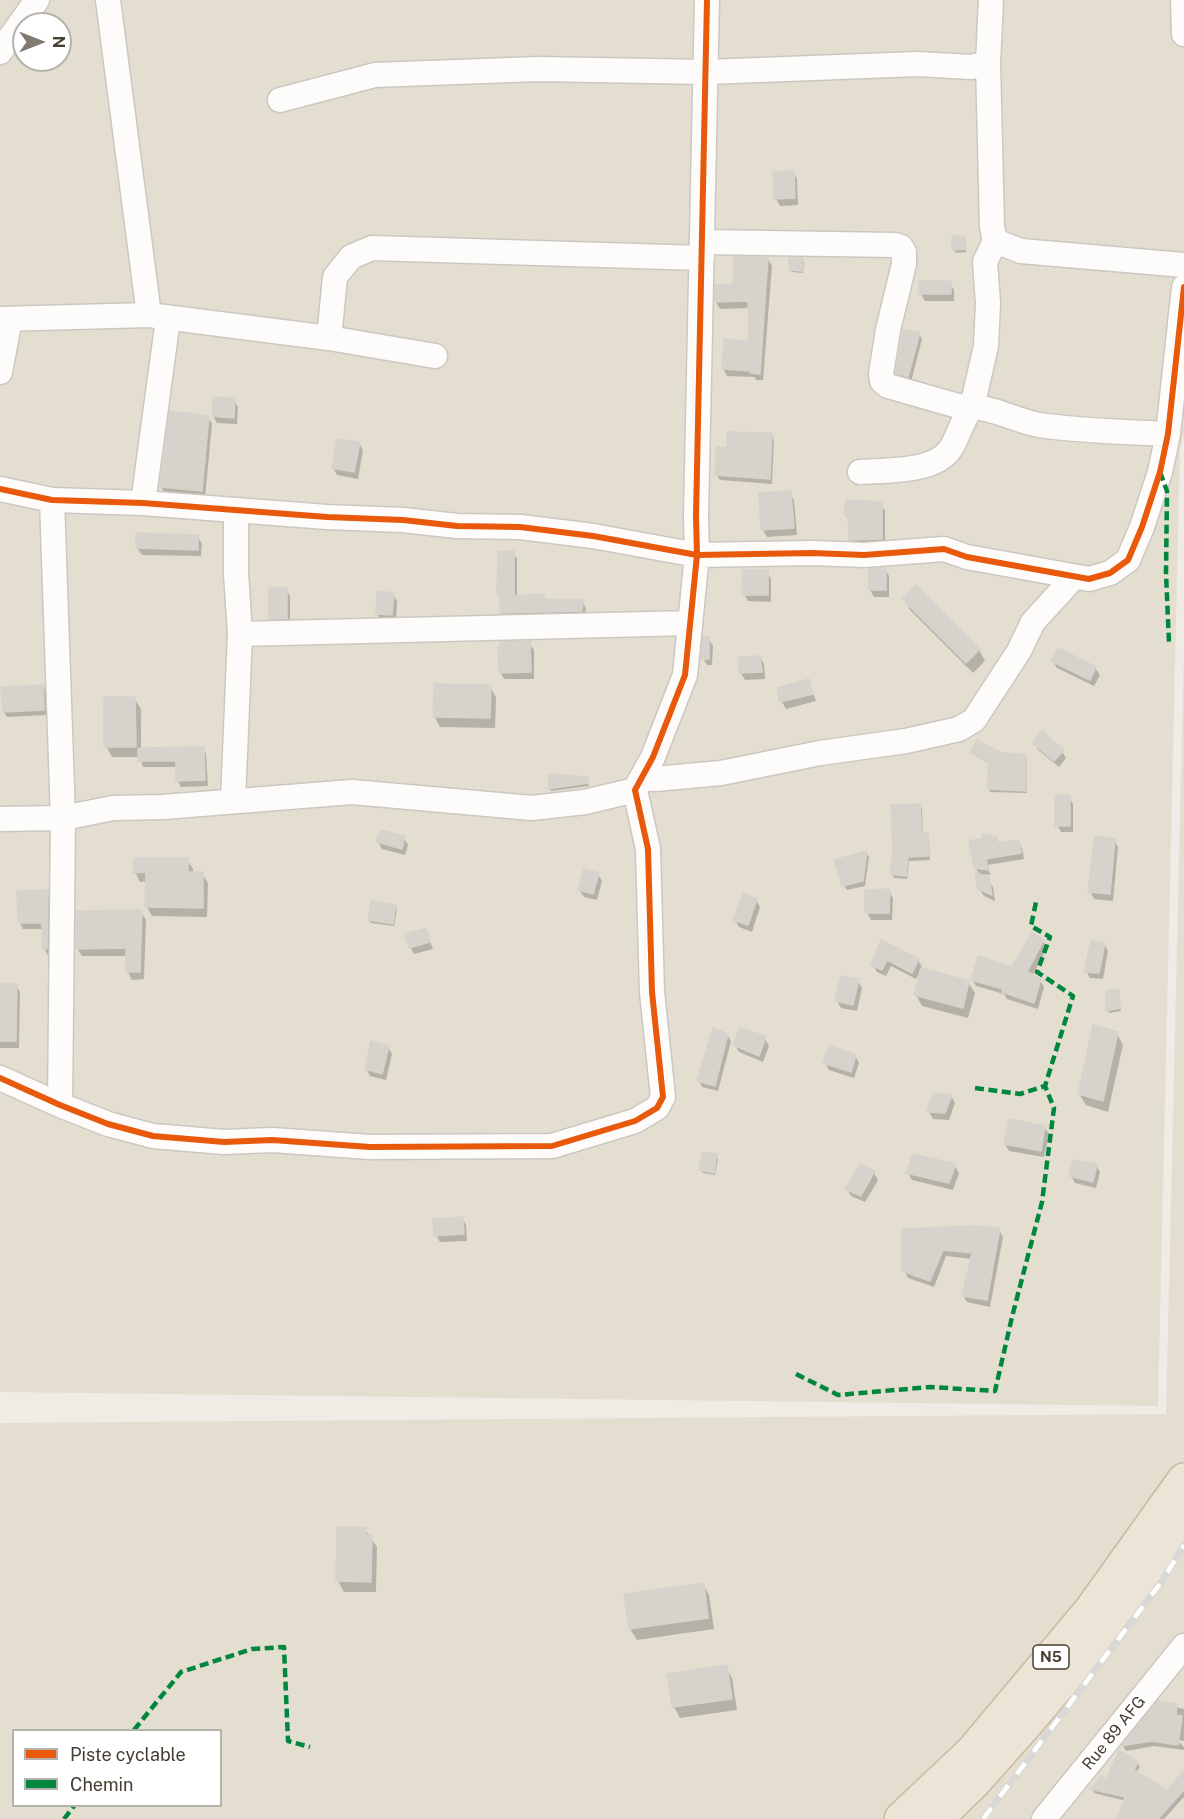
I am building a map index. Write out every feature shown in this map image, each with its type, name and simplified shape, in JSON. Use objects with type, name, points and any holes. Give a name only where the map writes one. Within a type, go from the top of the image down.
[{"type":"highway","name":"N5","points":[[902,1819],[972,1752],[1091,1610],[1184,1480]]},
{"type":"highway","points":[[936,1819],[974,1782],[1115,1618],[1184,1520]]},
{"type":"street","points":[[0,52],[37,0]]},
{"type":"street","points":[[108,0],[158,317],[143,503]]},
{"type":"street","points":[[0,1077],[108,1124],[153,1136],[224,1142],[272,1140],[370,1148],[552,1146],[635,1121],[657,1108],[663,1097],[652,992],[648,849],[638,784],[654,757],[685,675],[697,555],[707,0]]},
{"type":"street","points":[[860,472],[927,466],[944,458],[953,446],[963,420],[972,407],[986,346],[988,303],[985,262],[995,241],[992,227],[988,63],[991,0]]},
{"type":"street","points":[[1183,0],[1184,34]]},
{"type":"street","points":[[280,100],[375,75],[538,69],[706,72],[918,64],[971,66],[988,63]]},
{"type":"street","points":[[995,241],[1021,251],[1184,265]]},
{"type":"street","points":[[329,338],[335,277],[351,257],[372,248],[702,250],[884,245],[901,247],[904,252],[904,264],[888,330],[881,374],[882,381],[888,386],[958,406],[985,408],[1036,424],[1096,431],[1168,434]]},
{"type":"street","points":[[0,489],[52,500],[143,503],[327,517],[403,520],[457,526],[520,527],[593,536],[697,555],[864,555],[944,549],[967,557],[1089,579],[1110,573],[1128,560],[1153,494],[1168,434],[1184,287]]},
{"type":"street","points":[[0,372],[5,319],[158,317],[329,338],[435,356]]},
{"type":"street","points":[[52,500],[63,818],[60,1105]]},
{"type":"street","points":[[233,801],[240,634],[236,573],[236,510]]},
{"type":"street","points":[[0,819],[63,818],[113,808],[352,792],[532,808],[585,802],[655,779],[721,773],[820,753],[906,741],[959,729],[974,720],[1019,651],[1033,622],[1074,577]]},
{"type":"street","points":[[240,634],[690,623]]},
{"type":"street","name":"Rue 89 AFG","points":[[1044,1819],[1184,1646]]},
{"type":"shaded area","points":[[0,0],[1184,0],[1184,436],[1180,448],[1158,1406],[0,1392]]},
{"type":"shaded area","points":[[1184,647],[1184,1819],[0,1819],[0,1423],[1166,1414]]},
{"type":"building","points":[[794,171],[795,198],[774,199],[773,172]]},
{"type":"building","points":[[952,236],[965,236],[966,249],[952,250]]},
{"type":"building","points":[[734,257],[768,258],[760,374],[722,369],[724,339],[749,341],[748,301],[715,302],[715,285],[733,285]]},
{"type":"building","points":[[789,258],[803,258],[802,271],[789,270]]},
{"type":"building","points":[[919,281],[951,281],[951,294],[919,294]]},
{"type":"building","points":[[903,330],[920,332],[908,377],[896,373]]},
{"type":"building","points":[[213,397],[235,398],[234,418],[212,416]]},
{"type":"building","points":[[170,411],[209,416],[202,491],[160,487]]},
{"type":"building","points":[[727,432],[772,433],[770,479],[715,475],[716,447],[727,448]]},
{"type":"building","points":[[337,439],[360,442],[354,472],[332,468]]},
{"type":"building","points":[[791,491],[794,528],[761,530],[759,493]]},
{"type":"building","points":[[846,500],[882,502],[882,539],[849,540],[848,515],[844,515]]},
{"type":"building","points":[[136,533],[198,535],[198,550],[136,548]]},
{"type":"building","points":[[498,551],[514,551],[514,596],[544,594],[544,599],[583,600],[582,611],[500,613],[500,595],[497,595]]},
{"type":"building","points":[[886,568],[886,590],[869,590],[869,569]]},
{"type":"building","points":[[743,570],[768,570],[768,595],[742,595]]},
{"type":"building","points":[[916,585],[980,649],[966,663],[902,599]]},
{"type":"building","points":[[269,588],[287,588],[287,619],[269,619]]},
{"type":"building","points":[[377,591],[394,593],[392,615],[376,614]]},
{"type":"building","points":[[703,637],[709,637],[709,659],[701,659]]},
{"type":"building","points":[[530,641],[531,672],[499,673],[498,646],[500,642]]},
{"type":"building","points":[[1058,648],[1096,667],[1090,680],[1051,661]]},
{"type":"building","points":[[760,656],[762,672],[739,673],[739,657]]},
{"type":"building","points":[[809,679],[813,694],[780,702],[777,688]]},
{"type":"building","points":[[434,684],[491,685],[490,718],[433,717]]},
{"type":"building","points":[[43,685],[44,710],[3,712],[1,687]]},
{"type":"building","points":[[104,697],[135,697],[136,747],[104,747]]},
{"type":"building","points":[[1042,731],[1064,750],[1054,761],[1032,743]]},
{"type":"building","points":[[977,740],[1002,753],[1026,754],[1026,791],[987,789],[989,762],[970,752]]},
{"type":"building","points":[[204,747],[205,780],[176,781],[176,761],[138,761],[138,749],[140,748]]},
{"type":"building","points":[[549,774],[588,777],[588,783],[548,789]]},
{"type":"building","points":[[1055,795],[1070,795],[1070,826],[1055,826]]},
{"type":"building","points":[[920,804],[922,833],[928,833],[929,856],[908,857],[906,876],[890,874],[893,855],[891,805]]},
{"type":"building","points":[[380,830],[405,836],[402,849],[376,842]]},
{"type":"building","points":[[982,834],[997,837],[998,843],[1019,840],[1021,853],[986,859],[988,870],[974,868],[969,841],[983,838]]},
{"type":"building","points":[[1095,836],[1115,839],[1110,894],[1088,892]]},
{"type":"building","points":[[867,851],[863,881],[842,886],[834,860]]},
{"type":"building","points":[[134,858],[188,858],[188,872],[203,872],[203,908],[145,907],[146,872],[133,873]]},
{"type":"building","points":[[584,869],[599,873],[593,894],[578,890]]},
{"type":"building","points":[[975,872],[989,878],[992,895],[978,889]]},
{"type":"building","points":[[890,889],[889,913],[865,913],[865,890]]},
{"type":"building","points":[[48,890],[47,949],[42,949],[42,923],[18,923],[17,891]]},
{"type":"building","points":[[743,893],[757,899],[748,925],[733,920]]},
{"type":"building","points":[[371,901],[396,905],[393,924],[368,920]]},
{"type":"building","points":[[142,910],[140,972],[126,972],[126,948],[76,949],[76,911]]},
{"type":"building","points":[[426,928],[430,942],[409,948],[404,934]]},
{"type":"building","points":[[1032,933],[1044,940],[1027,972],[1041,979],[1034,1003],[1002,992],[1003,989],[971,980],[978,956],[1012,967]]},
{"type":"building","points":[[881,940],[919,959],[912,973],[887,960],[882,970],[871,965]]},
{"type":"building","points":[[1091,941],[1105,943],[1099,973],[1084,972]]},
{"type":"building","points":[[921,968],[969,981],[963,1008],[914,995]]},
{"type":"building","points":[[841,976],[859,979],[853,1005],[835,1001]]},
{"type":"building","points":[[0,984],[17,984],[16,1041],[0,1041]]},
{"type":"building","points":[[1119,989],[1120,1008],[1106,1011],[1106,991]]},
{"type":"building","points":[[1093,1025],[1118,1032],[1103,1101],[1078,1094]]},
{"type":"building","points":[[740,1027],[766,1037],[759,1056],[733,1045]]},
{"type":"building","points":[[713,1028],[728,1034],[715,1086],[697,1081]]},
{"type":"building","points":[[371,1041],[389,1046],[382,1074],[365,1069]]},
{"type":"building","points":[[829,1045],[856,1055],[851,1072],[823,1063]]},
{"type":"building","points":[[933,1093],[952,1095],[945,1113],[927,1112]]},
{"type":"building","points":[[1009,1119],[1045,1126],[1041,1151],[1004,1144]]},
{"type":"building","points":[[702,1152],[717,1154],[714,1173],[699,1170]]},
{"type":"building","points":[[913,1154],[956,1164],[949,1183],[906,1173]]},
{"type":"building","points":[[1073,1160],[1097,1164],[1093,1182],[1069,1176]]},
{"type":"building","points":[[860,1164],[875,1171],[861,1196],[845,1189]]},
{"type":"building","points":[[463,1217],[464,1234],[434,1236],[433,1219]]},
{"type":"building","points":[[974,1226],[1000,1228],[987,1300],[962,1296],[972,1253],[943,1250],[930,1281],[902,1271],[902,1229]]},
{"type":"building","points":[[337,1527],[366,1527],[366,1535],[372,1535],[371,1582],[336,1581]]},
{"type":"building","points":[[704,1583],[708,1618],[629,1629],[624,1594]]},
{"type":"building","points":[[727,1665],[732,1699],[672,1707],[667,1674]]},
{"type":"building","points":[[1158,1701],[1177,1704],[1176,1715],[1182,1716],[1178,1745],[1151,1741],[1121,1746]]},
{"type":"building","points":[[1119,1750],[1138,1762],[1134,1770],[1167,1790],[1184,1771],[1184,1790],[1158,1819],[1117,1819],[1125,1797],[1090,1789],[1102,1776],[1106,1780]]},
{"type":"railway","points":[[983,1819],[1162,1581],[1184,1545]]},
{"type":"marked path","points":[[1160,472],[1167,491],[1166,573],[1169,643]]},
{"type":"marked path","points":[[975,1088],[1020,1094],[1045,1086],[1073,996],[1037,972],[1050,937],[1031,926],[1036,902]]},
{"type":"marked path","points":[[796,1374],[838,1395],[930,1387],[995,1391],[1042,1202],[1054,1108],[1045,1086]]},
{"type":"marked path","points":[[135,1729],[181,1672],[252,1649],[284,1647],[288,1741],[310,1747]]},
{"type":"marked path","points":[[64,1819],[73,1807]]},
{"type":"cycle path","points":[[0,1078],[108,1124],[153,1136],[224,1142],[272,1140],[370,1147],[552,1146],[635,1121],[657,1108],[663,1097],[652,992],[648,849],[635,790],[653,757],[685,675],[697,555],[707,0]]},
{"type":"cycle path","points":[[0,489],[52,500],[143,503],[327,517],[403,520],[457,526],[520,527],[593,536],[697,555],[812,553],[864,555],[944,549],[967,557],[1089,579],[1110,573],[1128,560],[1142,527],[1160,472],[1168,434],[1184,287]]}]
